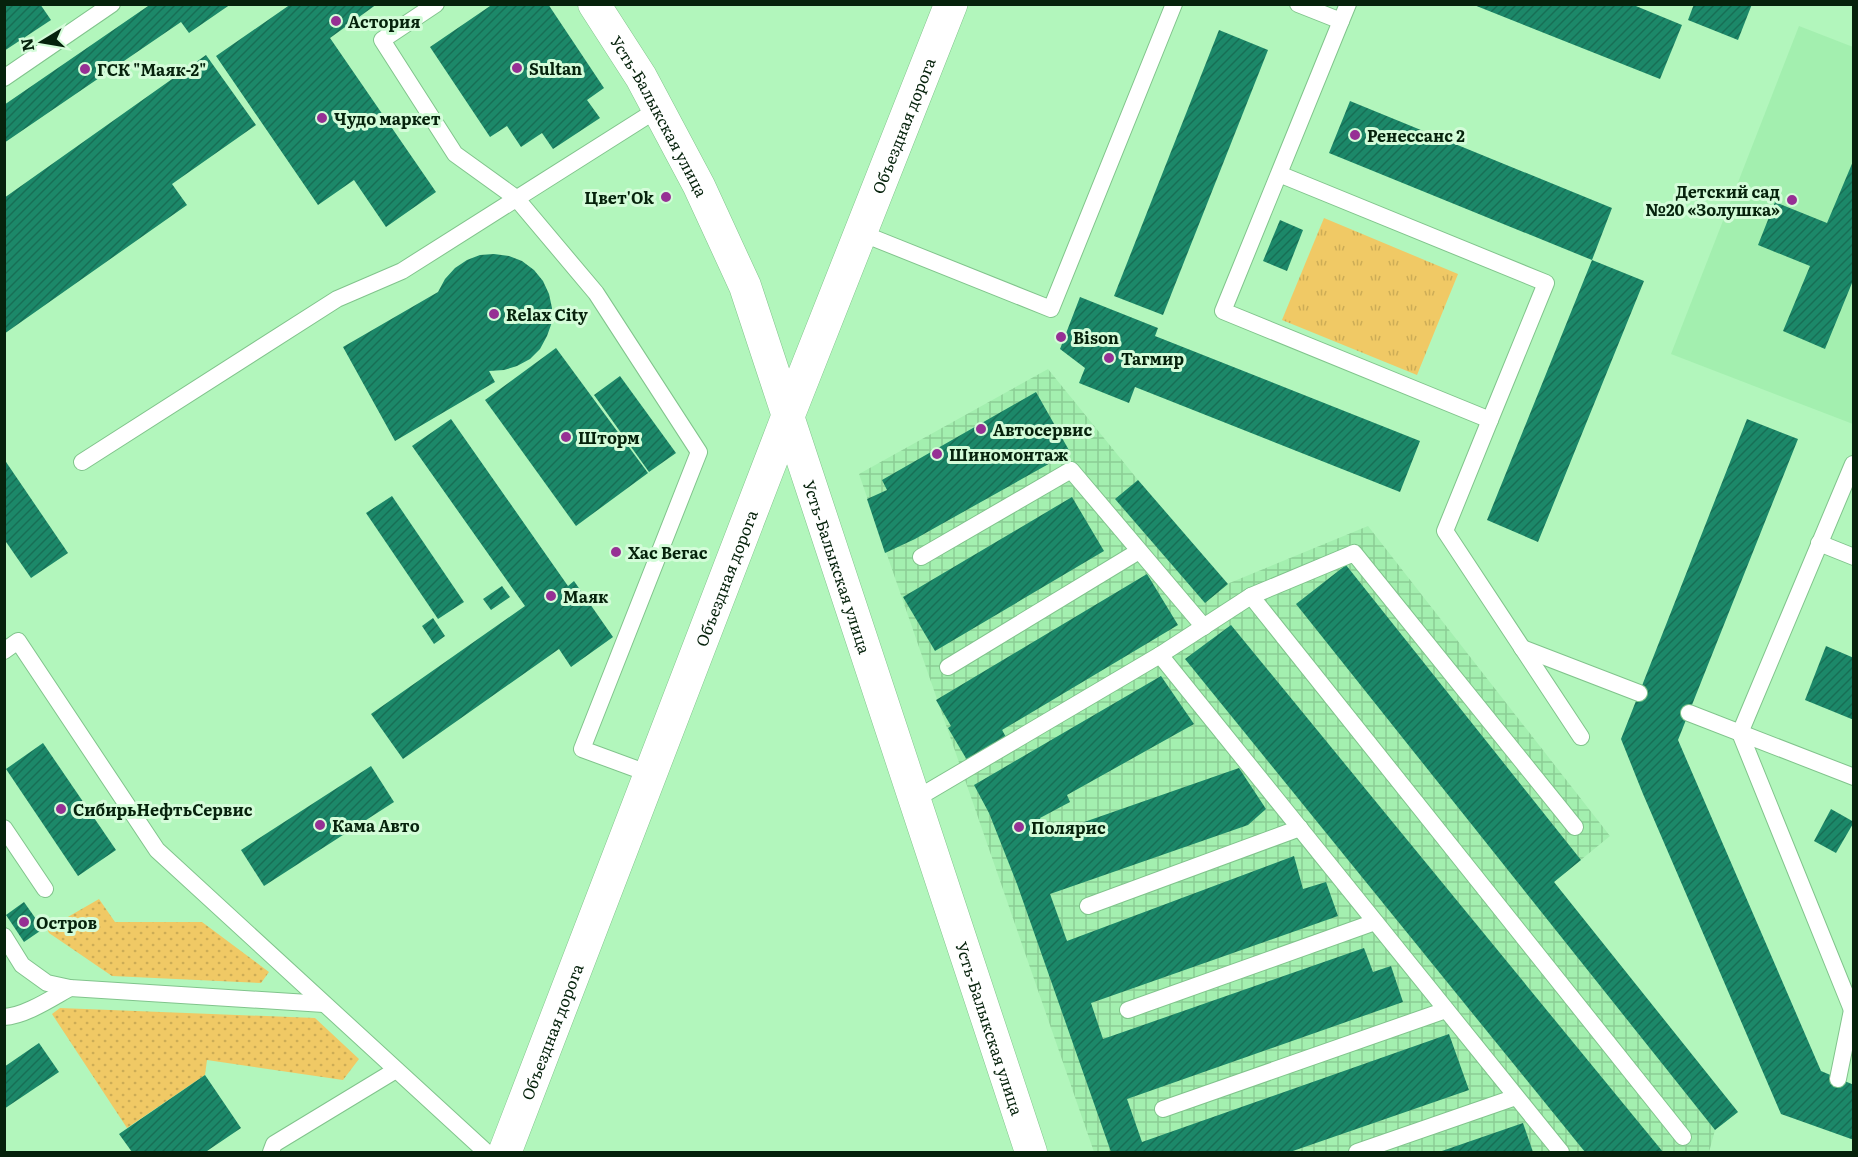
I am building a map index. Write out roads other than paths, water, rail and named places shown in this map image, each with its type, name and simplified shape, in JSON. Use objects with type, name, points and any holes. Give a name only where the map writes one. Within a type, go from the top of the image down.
[{"type":"main road","name":"Объездная дорога","points":[[505,1152],[788,416],[951,4]]},
{"type":"street","name":"Усть-Балыкская улица","points":[[594,4],[658,108],[699,186],[745,286],[1031,1152]]},
{"type":"lane","points":[[4,78],[112,4]]},
{"type":"lane","points":[[436,4],[382,40],[455,154],[516,198],[596,293],[699,452],[582,749],[650,774]]},
{"type":"lane","points":[[861,233],[1051,309],[1174,4]]},
{"type":"lane","points":[[1298,4],[1341,21]]},
{"type":"lane","points":[[1348,4],[1223,311],[1490,420]]},
{"type":"lane","points":[[82,462],[338,299],[402,271],[658,108]]},
{"type":"lane","points":[[1279,174],[1546,283],[1445,531],[1581,737]]},
{"type":"lane","points":[[1838,1078],[1853,1010],[1740,733],[1853,464]]},
{"type":"lane","points":[[921,557],[1071,470],[1204,627]]},
{"type":"lane","points":[[1819,543],[1854,557]]},
{"type":"lane","points":[[948,667],[1139,550]]},
{"type":"lane","points":[[914,800],[1160,655],[1251,596],[1354,553],[1575,827]]},
{"type":"lane","points":[[1251,596],[1683,1137]]},
{"type":"lane","points":[[4,651],[18,641],[157,850],[486,1152]]},
{"type":"lane","points":[[1522,648],[1639,693]]},
{"type":"lane","points":[[1160,655],[1561,1152]]},
{"type":"lane","points":[[1689,713],[1854,777]]},
{"type":"lane","points":[[4,828],[45,889]]},
{"type":"lane","points":[[1088,906],[1300,828]]},
{"type":"lane","points":[[1128,1010],[1375,922]]},
{"type":"lane","points":[[4,936],[22,965],[46,983],[70,988],[324,1004]]},
{"type":"lane","points":[[4,1017],[36,1007],[70,988]]},
{"type":"lane","points":[[1163,1109],[1446,1010]]},
{"type":"lane","points":[[271,1152],[274,1144],[396,1070]]},
{"type":"lane","points":[[1357,1152],[1516,1097]]},
{"type":"place","name":"Астория","points":[[336,21]]},
{"type":"place","name":"Sultan","points":[[517,68]]},
{"type":"place","name":"ГСК \"Маяк-2\"","points":[[85,69]]},
{"type":"place","name":"Чудо маркет","points":[[322,118]]},
{"type":"place","name":"Ренессанс 2","points":[[1355,135]]},
{"type":"place","name":"Цвет'Ok","points":[[666,197]]},
{"type":"place","name":"Детский сад №20 «Золушка»","points":[[1792,200]]},
{"type":"place","name":"Relax City","points":[[494,314]]},
{"type":"place","name":"Bison","points":[[1061,337]]},
{"type":"place","name":"Тагмир","points":[[1109,358]]},
{"type":"place","name":"Автосервис","points":[[981,429]]},
{"type":"place","name":"Шторм","points":[[566,437]]},
{"type":"place","name":"Шиномонтаж","points":[[937,454]]},
{"type":"place","name":"Хас Вегас","points":[[616,552]]},
{"type":"place","name":"Маяк","points":[[551,596]]},
{"type":"place","name":"СибирьНефтьСервис","points":[[61,809]]},
{"type":"place","name":"Кама Авто","points":[[320,825]]},
{"type":"place","name":"Полярис","points":[[1019,827]]},
{"type":"place","name":"Остров","points":[[24,922]]}]
